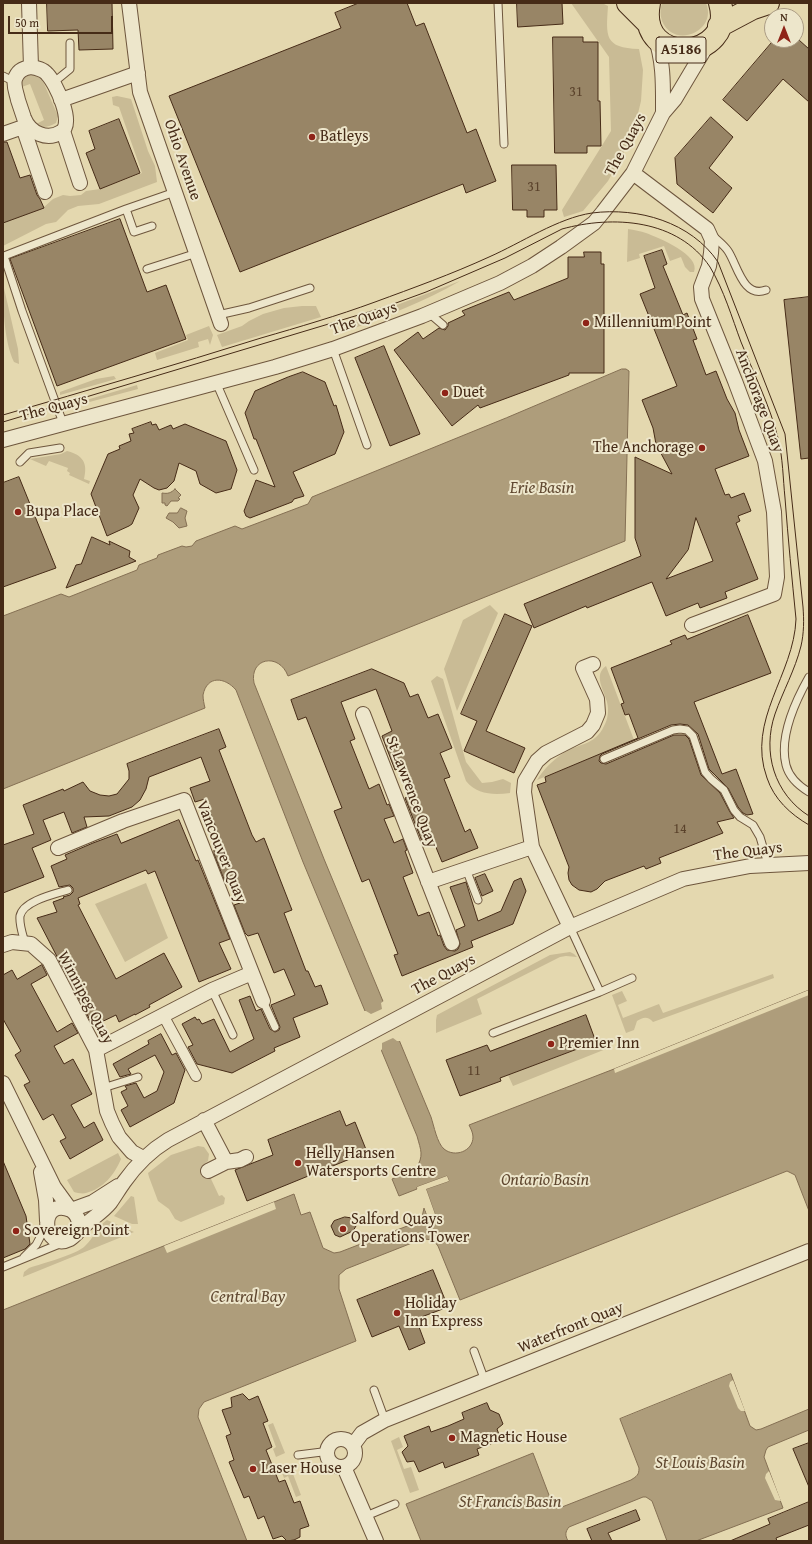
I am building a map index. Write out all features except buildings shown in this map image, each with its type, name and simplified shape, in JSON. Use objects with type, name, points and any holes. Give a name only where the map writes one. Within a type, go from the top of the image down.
[{"type":"main road","name":"A5186","points":[[628,3],[651,21],[668,47],[681,50],[695,49],[704,46],[715,33],[753,8],[768,3]]},
{"type":"main road","name":"A5186","points":[[715,33],[722,17],[720,3]]},
{"type":"street","points":[[29,3],[31,67]]},
{"type":"street","name":"Ohio Avenue","points":[[129,3],[140,92],[220,320]]},
{"type":"street","name":"The Quays","points":[[651,21],[659,48],[663,113]]},
{"type":"street","name":"The Quays","points":[[3,440],[275,367],[333,349],[429,313],[500,283],[532,266],[594,223],[634,173],[663,113],[675,99],[715,33]]},
{"type":"street","points":[[25,125],[42,136],[55,136],[63,131],[66,126],[66,110],[53,83],[43,71],[31,67],[21,70],[9,85],[24,119],[25,125],[45,192]]},
{"type":"street","points":[[61,100],[138,73]]},
{"type":"street","points":[[3,134],[25,125]]},
{"type":"street","points":[[63,131],[80,183]]},
{"type":"street","points":[[634,173],[707,229]]},
{"type":"street","name":"Anchorage Quay","points":[[692,625],[774,594],[777,577],[774,512],[765,461],[702,299],[701,287],[709,266],[712,240],[707,229]]},
{"type":"street","points":[[570,927],[532,847],[524,802],[525,781],[537,761],[546,753],[587,732],[593,725],[598,713],[597,699],[588,666]]},
{"type":"street","name":"St Lawrence Quay","points":[[364,714],[452,944]]},
{"type":"street","name":"Vancouver Quay","points":[[58,848],[123,821],[184,800],[263,1001]]},
{"type":"street","points":[[428,882],[532,847]]},
{"type":"street","name":"The Quays","points":[[73,1236],[110,1203],[123,1182],[143,1158],[168,1140],[570,927],[683,880],[718,872],[768,864],[809,863]]},
{"type":"street","points":[[3,945],[12,942],[25,943]]},
{"type":"street","name":"Winnipeg Quay","points":[[25,943],[31,944],[49,960],[96,1050],[107,1111],[120,1137],[132,1152],[143,1158]]},
{"type":"street","points":[[96,1050],[212,990],[252,973]]},
{"type":"street","points":[[163,1015],[196,1076]]},
{"type":"street","points":[[3,1083],[26,1127],[34,1147],[54,1187],[78,1218],[80,1225],[73,1236],[64,1241],[55,1239],[50,1234],[46,1223],[45,1190],[34,1147]]},
{"type":"street","points":[[204,1120],[226,1162]]},
{"type":"street","points":[[208,1171],[226,1162],[240,1160],[246,1157]]},
{"type":"street","name":"The Quays","points":[[70,1209],[100,1199],[123,1182]]},
{"type":"street","points":[[46,1223],[49,1214],[57,1209],[63,1207],[70,1209]]},
{"type":"street","name":"Waterfront Quay","points":[[353,1445],[362,1433],[385,1420],[809,1251]]},
{"type":"street","points":[[337,1440],[346,1440],[353,1445],[355,1449],[355,1457],[350,1464],[344,1467],[337,1467],[333,1465],[327,1457],[327,1452],[330,1444],[337,1440]]},
{"type":"street","points":[[344,1467],[376,1541]]},
{"type":"lane","points":[[498,3],[504,144]]},
{"type":"lane","points":[[53,83],[70,69],[70,43]]},
{"type":"lane","points":[[63,423],[22,311],[4,256],[126,209],[175,192]]},
{"type":"lane","points":[[126,209],[134,232],[152,226]]},
{"type":"lane","points":[[707,229],[728,250],[742,280],[750,289],[760,292],[766,290]]},
{"type":"lane","points":[[147,269],[197,253]]},
{"type":"lane","points":[[220,320],[249,308],[310,288]]},
{"type":"lane","points":[[429,313],[443,326]]},
{"type":"lane","points":[[333,349],[367,445]]},
{"type":"lane","points":[[216,382],[254,470]]},
{"type":"lane","points":[[20,462],[29,453],[60,448]]},
{"type":"lane","points":[[809,677],[789,721],[785,745],[786,765],[794,781],[809,792]]},
{"type":"lane","points":[[604,759],[673,730],[687,730],[693,736],[705,772],[724,790],[734,810],[740,817],[753,825],[760,837],[768,864]]},
{"type":"lane","points":[[466,869],[478,900]]},
{"type":"lane","points":[[25,943],[20,924],[20,915],[24,908],[32,902],[68,890]]},
{"type":"lane","points":[[570,927],[600,992]]},
{"type":"lane","points":[[493,1033],[600,992],[632,978]]},
{"type":"lane","points":[[212,990],[233,1035]]},
{"type":"lane","points":[[263,1001],[275,1027]]},
{"type":"lane","points":[[103,1088],[138,1077]]},
{"type":"lane","points":[[15,1262],[29,1253],[33,1248],[46,1223]]},
{"type":"lane","points":[[3,1267],[52,1248],[73,1236]]},
{"type":"lane","points":[[474,1351],[485,1381]]},
{"type":"lane","points":[[374,1390],[385,1420]]},
{"type":"lane","points":[[298,1455],[327,1452]]},
{"type":"lane","points":[[366,1516],[395,1504]]},
{"type":"shaded area","points":[[571,3],[602,3],[608,6],[607,25],[610,38],[613,43],[619,46],[639,49],[643,70],[641,101],[632,138],[608,181],[583,211],[564,217],[562,210],[611,131],[609,57]]},
{"type":"shaded area","points":[[662,3],[706,3],[708,13],[706,22],[701,29],[693,33],[684,35],[676,34],[668,30],[662,21],[660,12]]},
{"type":"shaded area","points":[[33,74],[42,79],[58,116],[56,123],[47,127],[34,125],[44,120],[30,84],[19,88],[22,78]]},
{"type":"shaded area","points":[[117,96],[131,99],[148,151],[155,166],[157,182],[99,204],[78,206],[68,210],[56,222],[46,224],[3,246],[3,223],[43,208],[53,199],[63,195],[81,195],[86,191],[100,189],[142,173],[119,107],[113,105],[112,97]]},
{"type":"shaded area","points":[[628,229],[646,233],[678,248],[691,259],[694,266],[694,272],[690,272],[685,267],[681,257],[670,261],[664,246],[639,254],[640,258],[627,262]]},
{"type":"shaded area","points":[[460,281],[419,302],[347,331],[344,325]]},
{"type":"shaded area","points":[[3,284],[18,349],[19,364],[14,362],[6,334]]},
{"type":"shaded area","points":[[316,306],[321,317],[222,347],[217,335],[242,326],[263,314],[284,308]]},
{"type":"shaded area","points":[[209,326],[213,335],[210,345],[208,339],[198,342],[199,347],[157,360],[155,353],[188,340],[186,335]]},
{"type":"shaded area","points":[[114,376],[116,379],[60,395],[60,392],[96,379]]},
{"type":"shaded area","points":[[137,385],[138,389],[67,408],[66,406]]},
{"type":"shaded area","points":[[67,451],[77,455],[83,460],[85,464],[84,479],[90,481],[89,484],[69,475],[70,473],[67,471],[68,468],[49,461],[46,466],[30,459],[61,454]]},
{"type":"shaded area","points":[[490,605],[498,613],[457,711],[444,669],[463,620]]},
{"type":"shaded area","points":[[606,666],[634,740],[537,780],[545,769],[558,757],[568,750],[591,741],[600,732],[608,714],[607,702],[600,683],[600,674]]},
{"type":"shaded area","points":[[437,676],[443,679],[466,762],[482,783],[503,779],[511,783],[510,793],[486,793],[470,786],[466,781],[431,681]]},
{"type":"shaded area","points":[[146,883],[168,938],[125,962],[95,904]]},
{"type":"shaded area","points":[[570,952],[577,957],[560,957],[477,999],[482,1014],[436,1033],[437,1015],[550,955]]},
{"type":"shaded area","points":[[773,974],[774,978],[653,1022],[647,1018],[641,1019],[637,1021],[634,1030],[626,1033],[612,995],[622,991],[627,1001],[618,1005],[623,1018],[659,1004],[663,1013]]},
{"type":"shaded area","points":[[603,1040],[606,1049],[513,1086],[508,1075]]},
{"type":"shaded area","points":[[198,1146],[204,1147],[209,1154],[208,1161],[204,1164],[219,1196],[222,1195],[225,1198],[224,1204],[181,1222],[175,1219],[169,1209],[158,1201],[148,1173],[171,1155]]},
{"type":"shaded area","points":[[118,1153],[121,1159],[108,1180],[92,1191],[86,1193],[74,1192],[67,1180]]},
{"type":"shaded area","points":[[131,1196],[134,1197],[138,1224],[132,1224],[114,1216]]},
{"type":"shaded area","points":[[107,1220],[134,1232],[23,1277],[24,1272],[29,1268],[67,1256],[81,1249],[88,1243]]},
{"type":"shaded area","points":[[273,1423],[285,1453],[276,1457],[273,1449],[276,1447],[268,1425]]},
{"type":"shaded area","points":[[399,1437],[403,1447],[397,1450],[404,1469],[411,1467],[419,1490],[410,1493],[391,1441]]},
{"type":"shaded area","points":[[290,1466],[301,1495],[296,1497],[288,1476],[284,1478],[281,1470]]},
{"type":"water","points":[[622,369],[629,371],[625,541],[288,676],[284,668],[278,663],[266,661],[260,663],[256,668],[254,683],[324,859],[431,1117],[438,1139],[444,1149],[448,1152],[458,1153],[467,1149],[472,1142],[473,1137],[469,1125],[614,1069],[809,990],[809,1211],[795,1175],[787,1171],[460,1300],[438,1246],[433,1241],[422,1239],[346,1269],[339,1275],[339,1289],[356,1341],[204,1402],[199,1409],[198,1417],[247,1541],[3,1541],[3,1310],[294,1194],[301,1215],[310,1212],[323,1248],[334,1253],[340,1252],[415,1223],[422,1217],[424,1208],[430,1223],[437,1220],[426,1189],[449,1181],[447,1176],[417,1187],[417,1189],[399,1196],[392,1179],[416,1169],[421,1156],[417,1136],[303,862],[236,690],[227,682],[217,680],[212,681],[208,684],[203,695],[205,708],[3,789],[3,616],[61,594],[69,597],[137,570],[139,565],[157,558],[158,555],[182,546],[192,546],[196,541],[235,526],[242,529],[308,504],[312,497]]},
{"type":"water","points":[[175,489],[181,495],[178,498],[180,499],[178,501],[171,501],[167,506],[165,503],[162,503],[162,493],[169,493]]},
{"type":"water","points":[[181,508],[187,511],[185,518],[187,526],[179,528],[166,518],[169,513],[177,513]]},
{"type":"water","points":[[731,1374],[750,1426],[756,1430],[809,1409],[809,1430],[768,1447],[764,1457],[783,1508],[696,1541],[667,1541],[652,1501],[646,1497],[643,1497],[569,1527],[566,1534],[568,1541],[421,1541],[406,1504],[533,1453],[552,1503],[557,1507],[562,1507],[631,1480],[639,1472],[639,1468],[620,1419]]},
{"type":"pier","points":[[809,990],[809,995],[615,1073],[614,1069]]},
{"type":"pier","points":[[385,1000],[402,1041],[397,1041],[393,1038],[382,1043],[382,1049],[380,1052],[363,1011],[371,1014],[382,1009],[381,1003]]},
{"type":"pier","points":[[447,1176],[449,1181],[426,1189],[437,1220],[430,1223],[424,1206],[426,1207],[431,1220],[435,1219],[424,1189],[446,1179],[419,1189],[418,1191],[417,1187]]},
{"type":"pier","points":[[274,1202],[276,1209],[167,1253],[164,1246]]},
{"type":"pier","points":[[733,1380],[745,1411],[741,1411],[738,1408],[729,1386],[730,1382]]},
{"type":"pier","points":[[769,1471],[781,1501],[775,1500],[765,1478]]},
{"type":"tram line","points":[[3,415],[164,368],[361,307],[461,269],[553,225],[579,216],[592,213],[627,212],[645,215],[678,227],[707,248],[718,262],[785,434],[804,626],[798,655],[775,714],[771,728],[770,743],[774,771],[779,784],[797,807],[809,816]]},
{"type":"tram line","points":[[3,422],[385,307],[426,292],[505,258],[562,229],[602,222],[623,222],[663,230],[681,239],[697,251],[710,267],[727,304],[766,402],[775,426],[780,446],[796,619],[788,659],[766,717],[762,737],[762,757],[770,786],[778,799],[789,811],[809,825]]},
{"type":"place","name":"Batleys","points":[[312,137]]},
{"type":"place","name":"Millennium Point","points":[[586,323]]},
{"type":"place","name":"Duet","points":[[445,393]]},
{"type":"place","name":"The Anchorage","points":[[702,448]]},
{"type":"place","name":"Bupa Place","points":[[18,512]]},
{"type":"place","name":"Premier Inn","points":[[551,1044]]},
{"type":"place","name":"Helly Hansen Watersports Centre","points":[[298,1163]]},
{"type":"place","name":"Salford Quays Operations Tower","points":[[343,1229]]},
{"type":"place","name":"Sovereign Point","points":[[16,1231]]},
{"type":"place","name":"Holiday Inn Express","points":[[397,1313]]},
{"type":"place","name":"Magnetic House","points":[[452,1438]]},
{"type":"place","name":"Laser House","points":[[253,1469]]},
{"type":"water label","name":"Erie Basin","points":[[542,489]]},
{"type":"water label","name":"Ontario Basin","points":[[545,1181]]},
{"type":"water label","name":"Central Bay","points":[[248,1298]]},
{"type":"water label","name":"St Louis Basin","points":[[700,1464]]},
{"type":"water label","name":"St Francis Basin","points":[[510,1503]]}]
